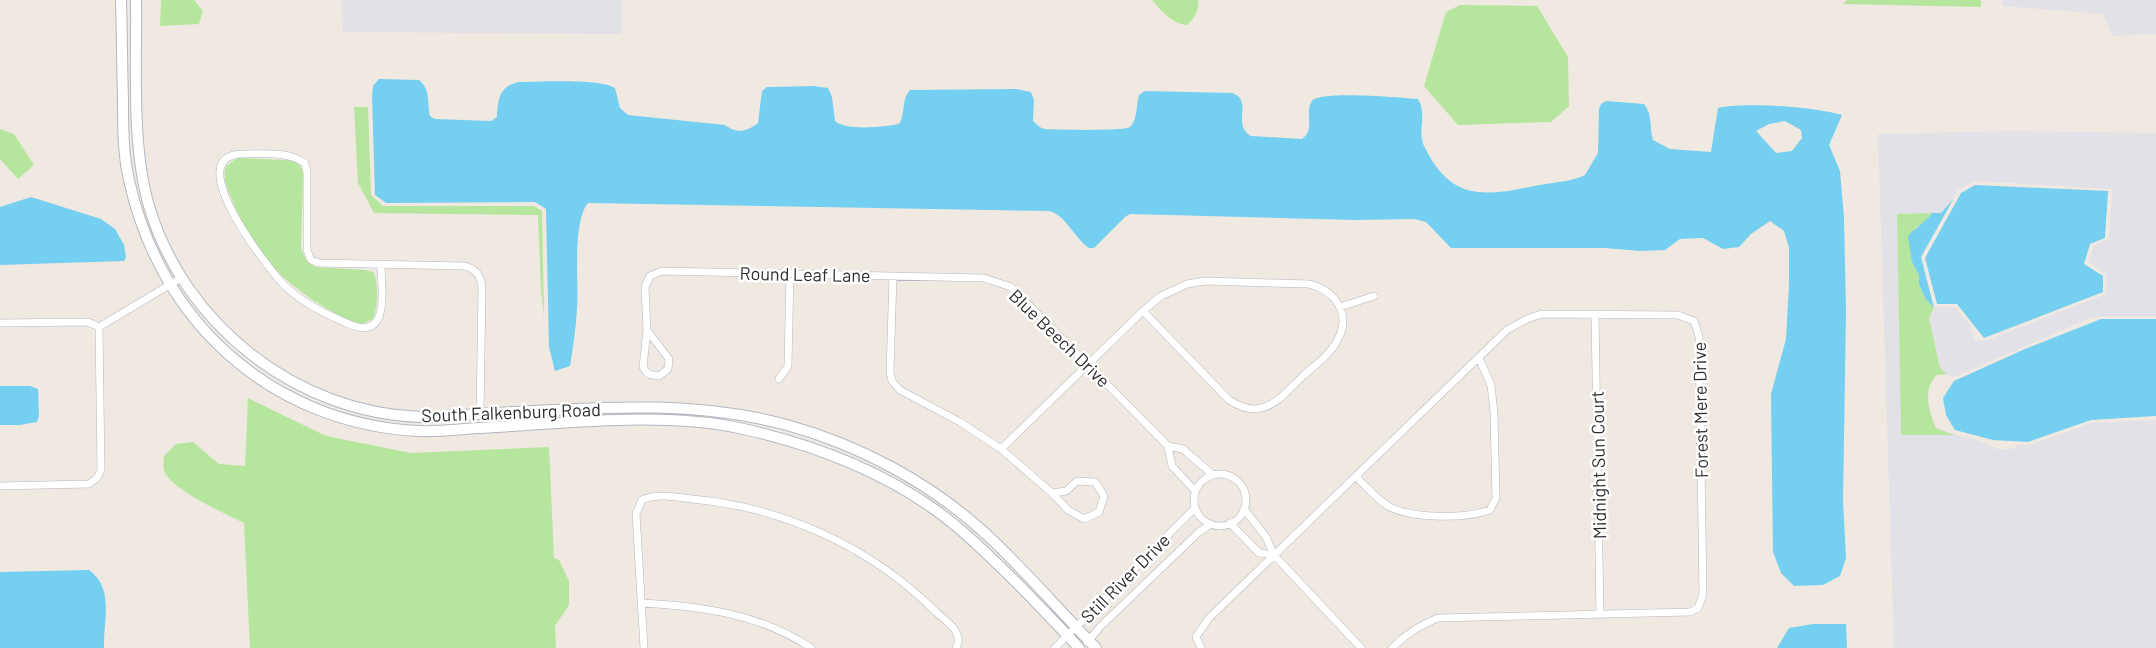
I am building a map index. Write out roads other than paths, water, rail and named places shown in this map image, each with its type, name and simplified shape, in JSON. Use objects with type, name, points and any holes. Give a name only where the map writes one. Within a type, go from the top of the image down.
[{"type":"street","name":"South Falkenburg Road","points":[[122,0],[124,138],[128,176],[136,208],[150,247],[169,285],[207,335],[238,363],[273,387],[340,417],[380,426],[420,431],[649,420],[697,422],[735,427],[836,456],[869,471],[934,509],[973,541],[1067,635],[1086,646]]},
{"type":"street","name":"South Falkenburg Road","points":[[136,0],[138,139],[142,174],[149,205],[162,243],[181,278],[216,324],[245,350],[279,374],[309,390],[344,403],[379,412],[421,417],[650,406],[697,408],[773,422],[839,442],[875,458],[943,499],[982,531],[1076,626],[1086,646]]},
{"type":"street","points":[[381,265],[381,306],[378,320],[371,326],[364,328],[353,326],[325,314],[300,299],[260,257],[241,229],[224,192],[218,170],[222,160],[233,154],[284,154],[296,157],[305,163],[307,250],[311,260],[319,264],[464,266],[473,268],[481,278],[481,428]]},
{"type":"street","name":"Round Leaf Lane","points":[[646,330],[669,359],[668,369],[659,376],[648,374],[643,366],[646,330],[645,287],[650,276],[662,271],[893,276],[890,372],[892,381],[900,390],[960,422],[1001,449],[1068,510],[1084,519],[1099,513],[1104,496],[1095,482],[1077,481],[1066,491],[1052,493]]},
{"type":"street","points":[[779,379],[788,366],[790,273]]},
{"type":"street","name":"Blue Beech Drive","points":[[893,276],[984,278],[1011,287],[1168,446],[1172,466],[1195,490]]},
{"type":"street","points":[[99,327],[181,278]]},
{"type":"street","points":[[1001,449],[1143,311],[1161,296],[1187,284],[1205,281],[1309,284],[1321,287],[1330,293],[1340,307],[1342,329],[1340,338],[1334,346],[1276,401],[1256,409],[1246,408],[1229,400],[1143,311]]},
{"type":"street","points":[[1340,307],[1374,296]]},
{"type":"street","name":"Forest Mere Drive","points":[[1202,648],[1196,637],[1209,618],[1507,330],[1541,314],[1678,315],[1694,321],[1700,336],[1703,594],[1698,608],[1690,612],[1438,618],[1421,624],[1392,648]]},
{"type":"street","name":"Midnight Sun Court","points":[[1595,315],[1600,615]]},
{"type":"street","points":[[0,323],[88,322],[99,327]]},
{"type":"street","points":[[0,486],[89,484],[97,478],[101,470],[99,327]]},
{"type":"street","points":[[1356,477],[1387,505],[1413,515],[1477,515],[1490,510],[1496,498],[1494,413],[1491,385],[1479,358]]},
{"type":"street","points":[[771,436],[773,422]]},
{"type":"street","name":"Blue Beech Drive","points":[[1168,446],[1183,449],[1213,475]]},
{"type":"street","points":[[1213,475],[1229,475],[1241,485],[1245,501],[1244,509],[1230,523],[1210,524],[1195,508],[1195,490],[1205,478],[1213,475]]},
{"type":"street","points":[[644,648],[636,514],[642,500],[666,496],[710,500],[775,515],[843,543],[883,568],[924,599],[957,632],[959,644],[956,648]]},
{"type":"street","name":"Still River Drive","points":[[1055,648],[1195,508]]},
{"type":"street","points":[[1244,509],[1266,537],[1274,555],[1361,648]]},
{"type":"street","points":[[1230,523],[1259,553],[1274,555]]},
{"type":"street","name":"Still River Drive","points":[[1086,646],[1109,618],[1210,524]]},
{"type":"street","points":[[641,603],[691,605],[745,617],[796,638],[811,648]]},
{"type":"water","points":[[379,79],[419,80],[427,92],[430,116],[435,119],[491,121],[497,117],[501,94],[512,84],[554,81],[596,83],[615,88],[620,108],[628,115],[725,125],[742,131],[758,123],[762,91],[767,87],[828,88],[832,97],[835,121],[848,126],[866,127],[899,124],[905,98],[910,90],[1016,89],[1031,92],[1034,100],[1033,121],[1037,125],[1045,129],[1075,130],[1130,127],[1136,116],[1139,95],[1145,91],[1232,93],[1241,101],[1243,126],[1251,136],[1302,139],[1308,131],[1310,106],[1312,101],[1318,98],[1345,95],[1418,99],[1422,111],[1423,142],[1436,166],[1447,179],[1460,187],[1488,192],[1569,180],[1585,175],[1598,153],[1599,109],[1606,101],[1644,104],[1650,117],[1653,140],[1670,149],[1711,152],[1718,108],[1745,105],[1780,106],[1842,115],[1829,145],[1840,171],[1844,218],[1846,312],[1843,500],[1846,558],[1840,576],[1823,585],[1794,586],[1781,573],[1773,552],[1771,394],[1786,339],[1789,248],[1784,231],[1770,221],[1751,234],[1739,247],[1723,249],[1703,238],[1680,239],[1665,250],[1640,251],[1605,248],[1451,248],[1426,222],[1415,219],[1355,220],[1130,214],[1094,248],[1089,248],[1060,217],[1049,211],[588,203],[583,212],[578,238],[577,309],[570,366],[555,371],[549,347],[546,209],[535,202],[386,203],[375,195],[373,86]],"holes":[[[1785,121],[1801,130],[1802,138],[1792,151],[1776,153],[1756,131],[1769,124]]]},
{"type":"water","points":[[1975,185],[2108,191],[2105,238],[2090,244],[2084,264],[2103,276],[2103,292],[1984,338],[1957,304],[1937,304],[1925,258],[1961,193]]},
{"type":"water","points":[[31,197],[101,219],[115,229],[124,245],[126,257],[124,261],[0,265],[0,207]]},
{"type":"water","points":[[1954,198],[1921,257],[1934,308],[1925,298],[1919,284],[1919,275],[1912,262],[1908,236],[1932,213],[1941,213]]},
{"type":"water","points":[[2101,319],[2156,319],[2156,416],[2091,420],[2028,442],[1993,440],[1955,430],[1946,415],[1943,398],[1954,381],[2025,349]]},
{"type":"water","points":[[0,386],[30,386],[38,389],[39,416],[37,422],[0,425]]},
{"type":"water","points":[[89,570],[102,586],[105,596],[104,648],[0,648],[0,572]]},
{"type":"water","points":[[1813,624],[1846,624],[1847,648],[1777,648],[1789,628]]}]
